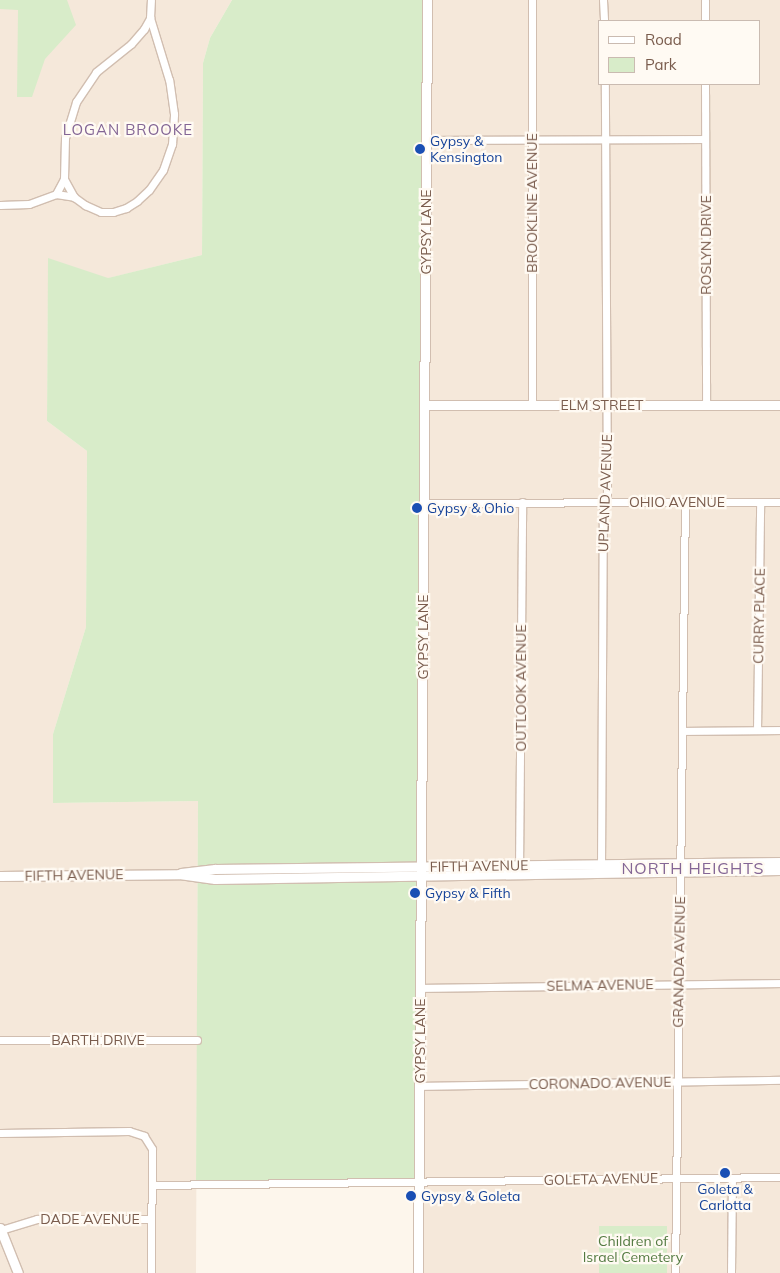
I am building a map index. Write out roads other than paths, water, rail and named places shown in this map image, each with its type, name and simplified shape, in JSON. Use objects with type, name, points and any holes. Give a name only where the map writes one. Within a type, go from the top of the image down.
[{"type":"street","points":[[0,205],[29,204],[56,194],[74,198],[96,211],[116,212],[144,196],[163,170],[172,144],[174,114],[169,80],[150,18],[151,0]]},
{"type":"street","name":"GYPSY LANE","points":[[418,1273],[427,0]]},
{"type":"street","name":"BROOKLINE AVENUE","points":[[532,0],[532,405]]},
{"type":"street","points":[[604,0],[604,20]]},
{"type":"street","points":[[705,0],[705,20]]},
{"type":"street","points":[[56,194],[64,179],[65,138],[76,102],[96,72],[131,44],[150,18]]},
{"type":"street","points":[[140,33],[156,38]]},
{"type":"street","name":"UPLAND AVENUE","points":[[601,868],[607,405],[605,85]]},
{"type":"street","name":"ROSLYN DRIVE","points":[[705,85],[706,405]]},
{"type":"street","points":[[426,140],[706,139]]},
{"type":"street","points":[[64,179],[74,198]]},
{"type":"street","name":"ELM STREET","points":[[424,406],[780,405]]},
{"type":"street","name":"OUTLOOK AVENUE","points":[[519,869],[522,502]]},
{"type":"street","name":"GRANADA AVENUE","points":[[675,1273],[685,502]]},
{"type":"street","name":"CURRY PLACE","points":[[757,730],[760,502]]},
{"type":"street","name":"OHIO AVENUE","points":[[424,503],[780,502]]},
{"type":"street","points":[[682,731],[780,730]]},
{"type":"street","name":"FIFTH AVENUE","points":[[680,868],[780,862]]},
{"type":"street","name":"FIFTH AVENUE","points":[[0,876],[179,874],[215,869],[421,867],[780,870]]},
{"type":"street","name":"FIFTH AVENUE","points":[[179,874],[215,879],[421,876],[519,869]]},
{"type":"street","name":"SELMA AVENUE","points":[[420,988],[780,983]]},
{"type":"street","name":"BARTH DRIVE","points":[[0,1040],[196,1040]]},
{"type":"street","name":"CORONADO AVENUE","points":[[419,1086],[780,1080]]},
{"type":"street","points":[[0,1133],[139,1133],[148,1140],[152,1149],[151,1273]]},
{"type":"street","name":"GOLETA AVENUE","points":[[152,1185],[780,1177]]},
{"type":"street","points":[[731,1273],[732,1178]]},
{"type":"street","name":"DADE AVENUE","points":[[0,1229],[37,1219],[151,1219]]},
{"type":"street","points":[[0,1229],[18,1273]]},
{"type":"place","name":"Gypsy & Kensington","points":[[420,149]]},
{"type":"place","name":"Gypsy & Ohio","points":[[417,508]]},
{"type":"place","name":"Gypsy & Fifth","points":[[415,893]]},
{"type":"place","name":"Goleta & Carlotta","points":[[725,1173]]},
{"type":"place","name":"Gypsy & Goleta","points":[[411,1196]]},
{"type":"district","name":"LOGAN BROOKE","points":[[128,130]]},
{"type":"district","name":"NORTH HEIGHTS","points":[[693,868]]},
{"type":"park label","name":"Children of Israel Cemetery","points":[[633,1250]]}]
